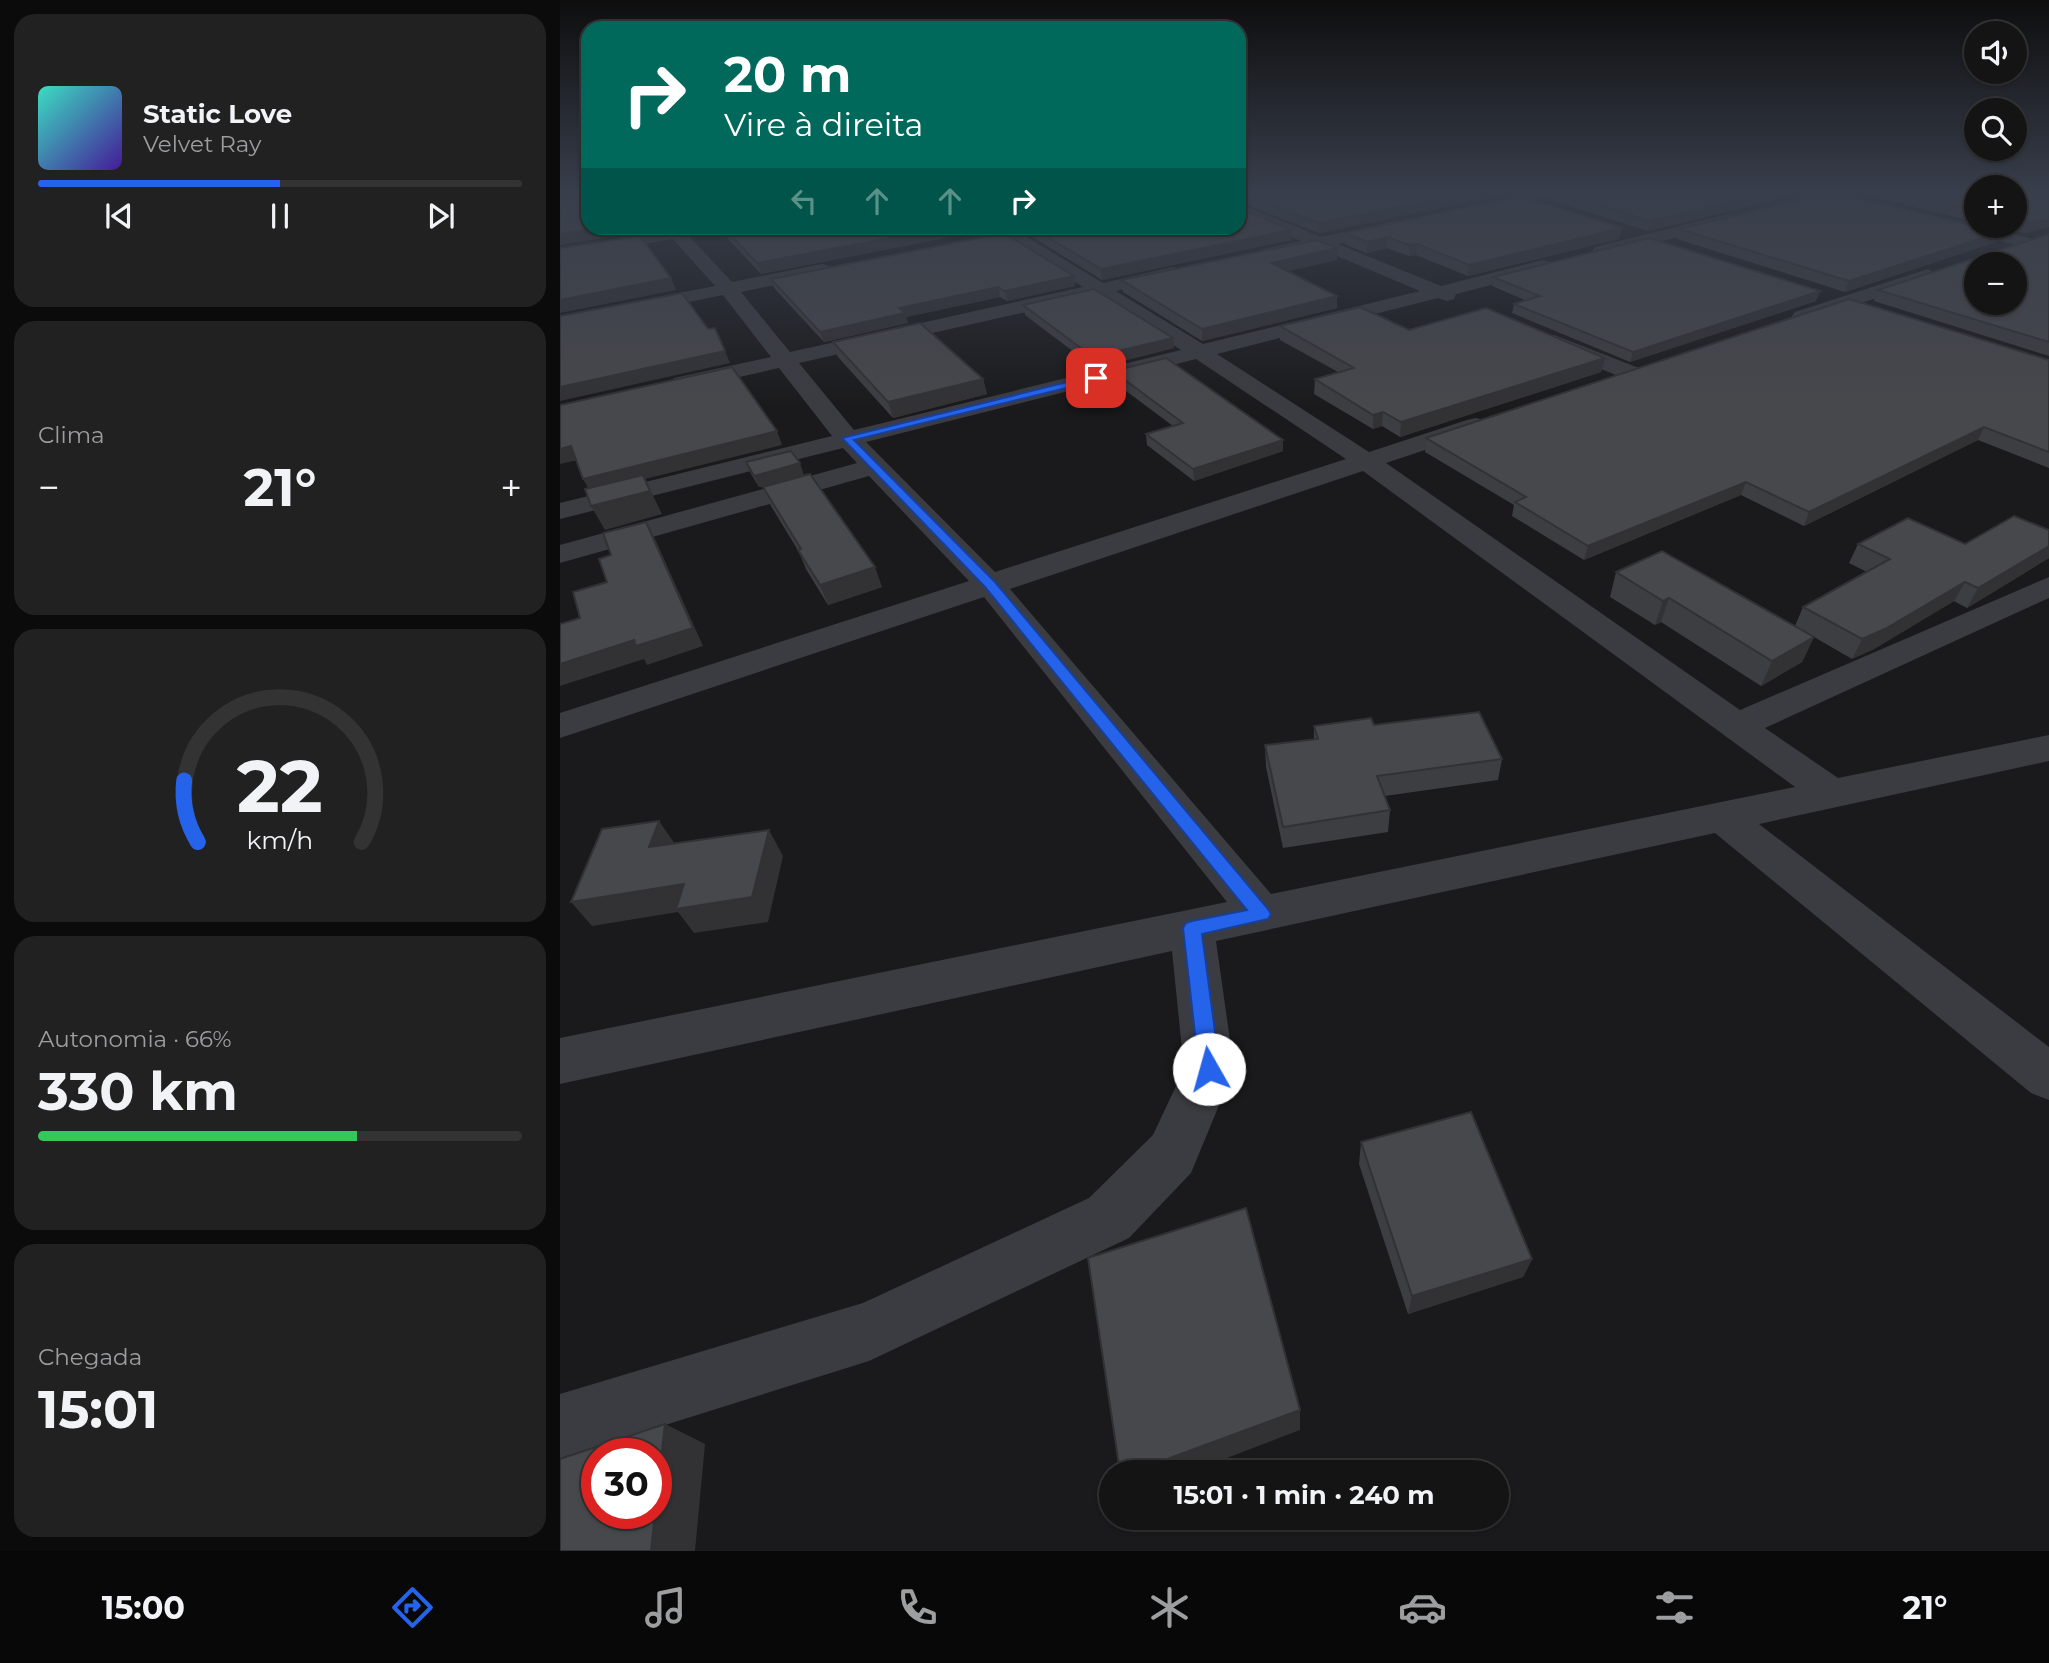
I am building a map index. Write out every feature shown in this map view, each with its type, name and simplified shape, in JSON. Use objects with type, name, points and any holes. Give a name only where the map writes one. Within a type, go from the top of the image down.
[{"type":"street","points":[[710,263],[847,438],[990,584],[1262,914]]},
{"type":"street","points":[[1052,263],[1200,352],[1366,461],[1832,794]]},
{"type":"street","points":[[1371,263],[1465,303]]},
{"type":"street","points":[[560,512],[847,438],[1554,263]]},
{"type":"street","points":[[1772,326],[1861,305],[1961,263]]},
{"type":"street","points":[[560,322],[835,267]]},
{"type":"street","points":[[666,386],[1190,270]]},
{"type":"street","points":[[1811,289],[1861,305]]},
{"type":"street","points":[[1542,335],[1631,373]]},
{"type":"street","points":[[1591,386],[1657,365]]},
{"type":"street","points":[[560,726],[1498,417]]},
{"type":"street","points":[[560,554],[874,466]]},
{"type":"street","points":[[1737,726],[2049,586]]},
{"type":"street","points":[[560,1061],[2049,748]]},
{"type":"street","points":[[1723,817],[2049,1077]]},
{"type":"street","points":[[560,1426],[869,1331],[1110,1218],[1172,1154],[1209,1069],[1192,928]]},
{"type":"building","points":[[560,263],[660,263],[671,278],[560,300]]},
{"type":"building","points":[[850,263],[1053,263],[1074,276],[1005,291],[998,287],[899,308],[905,313],[820,332],[771,279]]},
{"type":"building","points":[[1092,263],[1128,263],[1101,269]]},
{"type":"building","points":[[1202,263],[1272,263],[1337,296],[1202,329],[1121,280]]},
{"type":"building","points":[[1547,263],[1731,263],[1820,291],[1633,352],[1514,304],[1540,296],[1493,277]]},
{"type":"building","points":[[1791,263],[1904,263],[1849,281]]},
{"type":"building","points":[[1964,263],[1964,315],[2027,315],[2027,263],[2049,263],[2049,342],[1878,290]]},
{"type":"building","points":[[1094,289],[1173,338],[1093,357],[1023,305]]},
{"type":"building","points":[[682,293],[708,329],[715,328],[725,351],[560,387],[560,316]]},
{"type":"building","points":[[1849,299],[2049,360],[2049,452],[1984,427],[1809,512],[1746,482],[1588,546],[1515,502],[1526,497],[1426,438]]},
{"type":"building","points":[[1360,307],[1409,330],[1486,308],[1605,358],[1401,422],[1383,412],[1373,415],[1315,379],[1354,368],[1280,326]]},
{"type":"building","points":[[920,323],[983,379],[888,402],[833,342]]},
{"type":"building","points":[[1166,358],[1283,440],[1193,469],[1146,434],[1183,423],[1113,371]]},
{"type":"building","points":[[732,367],[777,431],[583,479],[571,446],[560,449],[560,405]]},
{"type":"building","points":[[791,451],[800,463],[754,476],[746,462]]},
{"type":"building","points":[[810,474],[875,567],[820,585],[763,487]]},
{"type":"building","points":[[643,475],[650,491],[591,506],[585,489]]},
{"type":"building","points":[[2014,516],[2049,530],[2049,546],[1978,588],[1965,582],[1885,629],[1862,639],[1803,607],[1890,559],[1858,544],[1908,518],[1965,544]]},
{"type":"building","points":[[646,522],[693,628],[636,646],[634,640],[560,664],[560,624],[580,618],[573,592],[607,582],[599,559],[611,555],[603,533]]},
{"type":"building","points":[[1662,551],[1814,637],[1772,661],[1669,598],[1663,601],[1616,572]]},
{"type":"building","points":[[1479,712],[1502,759],[1377,776],[1390,810],[1283,827],[1265,745],[1318,739],[1314,726],[1371,718],[1374,725]]},
{"type":"building","points":[[659,821],[649,847],[769,830],[752,897],[676,909],[684,884],[571,902],[602,829]]},
{"type":"building","points":[[1471,1112],[1532,1259],[1412,1296],[1361,1142]]},
{"type":"building","points":[[1246,1208],[1300,1410],[1165,1460],[1118,1460],[1088,1258]]},
{"type":"building","points":[[665,1424],[663,1438],[623,1438]]},
{"type":"building","points":[[581,1452],[581,1529],[653,1529],[651,1551],[560,1551],[560,1459]]},
{"type":"route","points":[[1096,378],[847,438],[990,584],[1262,914],[1192,928],[1209,1069]]}]
